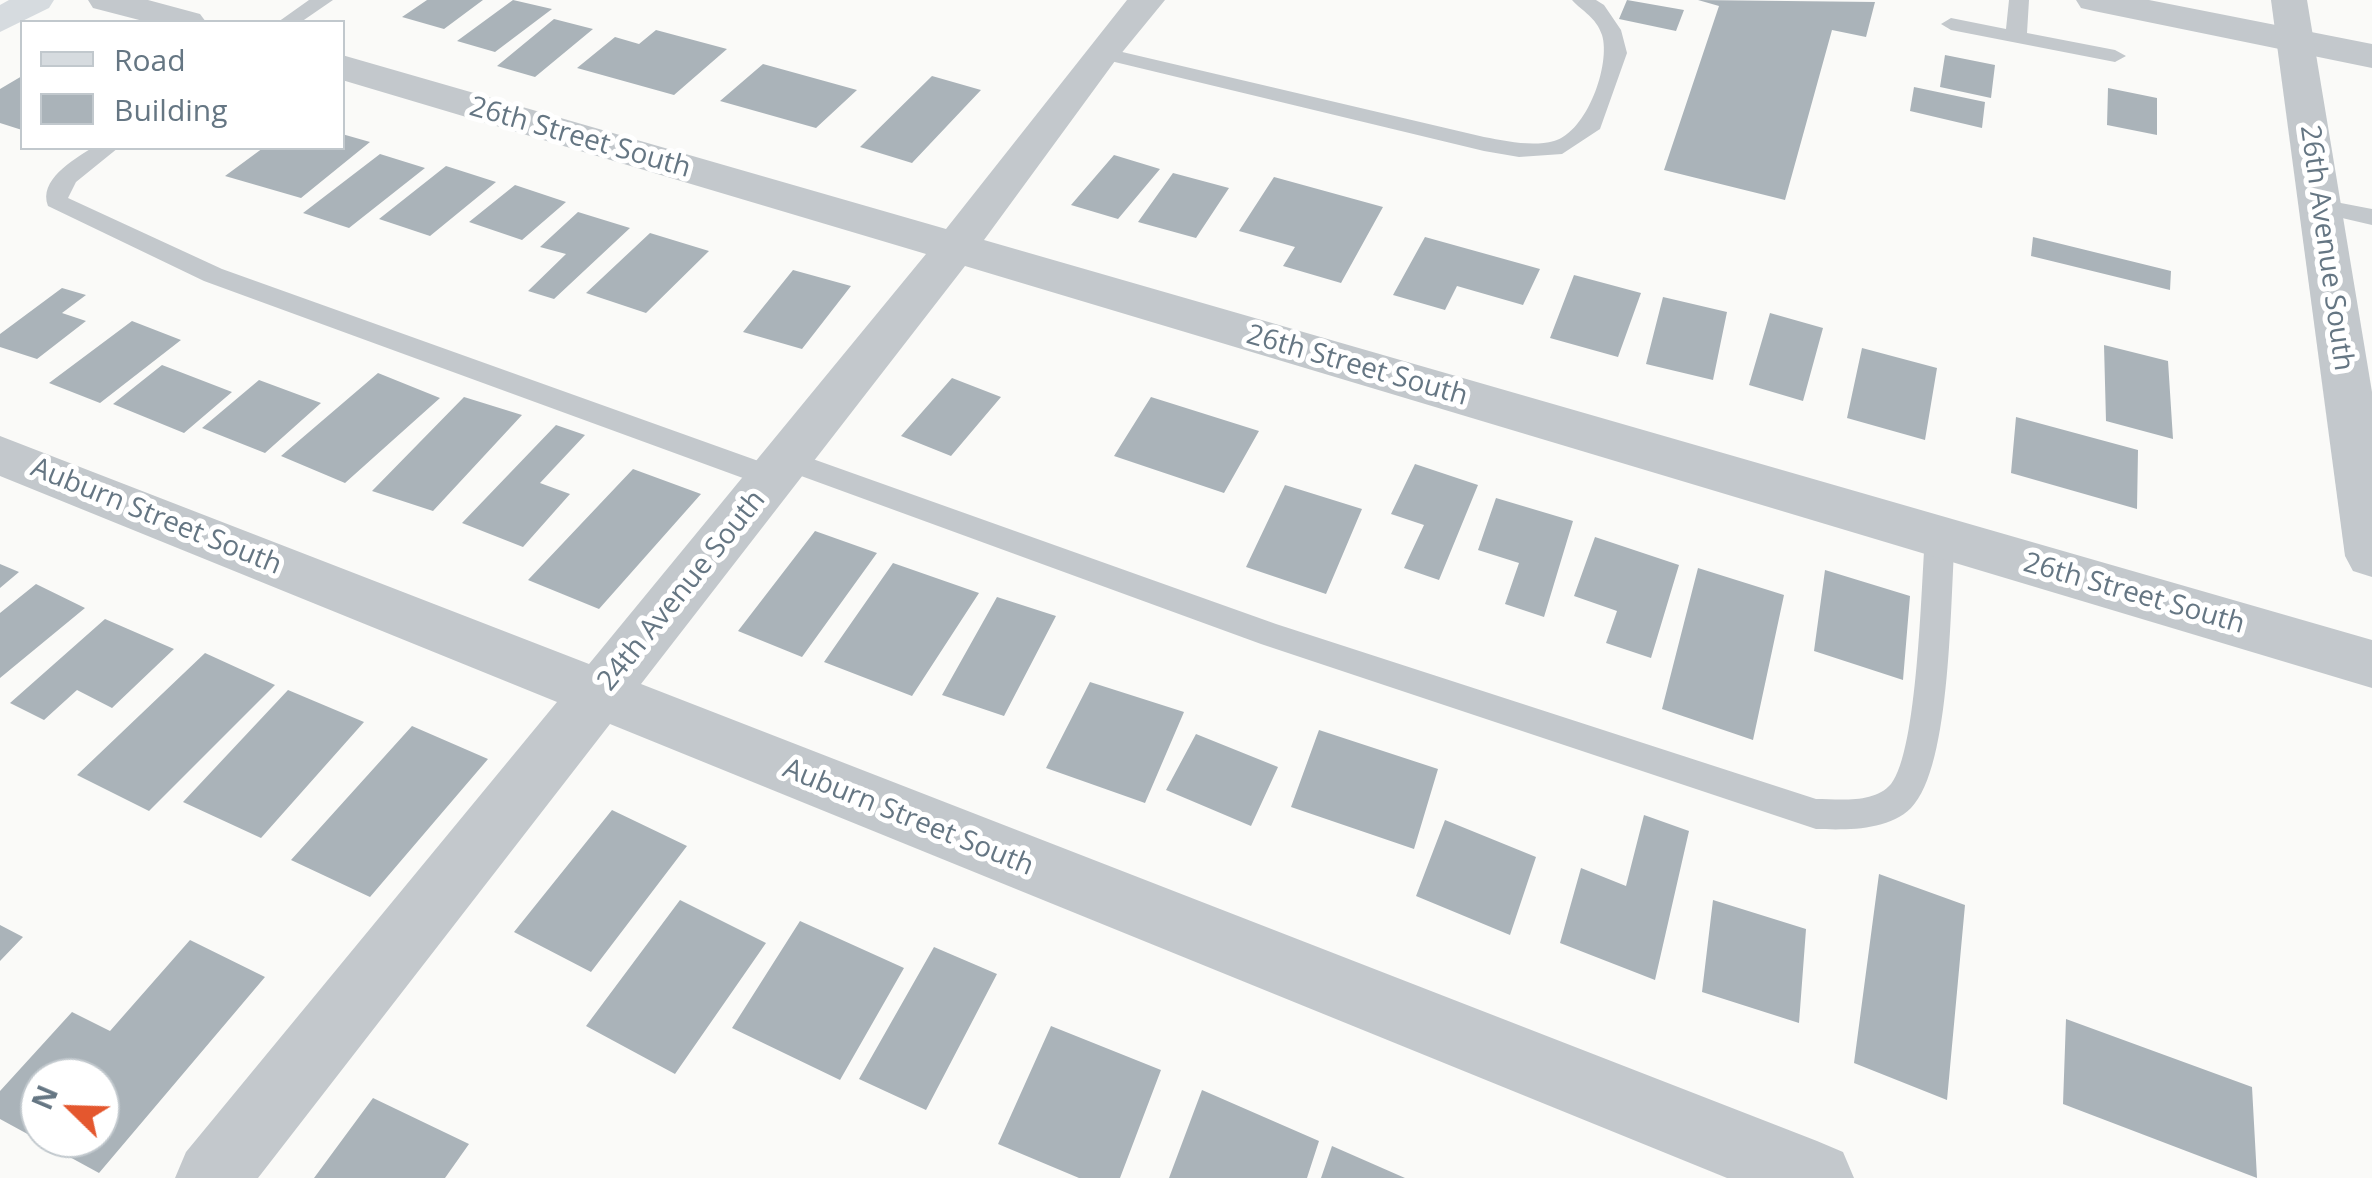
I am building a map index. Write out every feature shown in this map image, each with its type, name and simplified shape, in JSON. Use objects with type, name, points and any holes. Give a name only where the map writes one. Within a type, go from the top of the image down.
[{"type":"main road","points":[[0,20],[36,0]]},
{"type":"street","points":[[106,0],[179,20]]},
{"type":"street","name":"24th Avenue South","points":[[212,1178],[955,248],[1101,53],[1147,0]]},
{"type":"street","points":[[2094,0],[2292,20],[2372,56]]},
{"type":"street","name":"26th Avenue South","points":[[2292,20],[2320,206],[2362,429],[2372,556]]},
{"type":"street","name":"26th Street South","points":[[345,69],[2372,664]]},
{"type":"street","name":"Auburn Street South","points":[[0,455],[1817,1178]]},
{"type":"lane","points":[[291,20],[322,0]]},
{"type":"lane","points":[[1101,53],[1484,144],[1519,150],[1562,147],[1588,129],[1617,53],[1612,30],[1597,9],[1582,0]]},
{"type":"lane","points":[[2016,38],[2019,0]]},
{"type":"lane","points":[[1952,24],[2115,56]]},
{"type":"lane","points":[[104,150],[70,174],[57,188],[56,201],[213,275],[1272,635],[1816,814],[1865,814],[1902,794],[1920,756],[1940,537]]},
{"type":"lane","points":[[2320,206],[2372,218]]},
{"type":"building","points":[[427,0],[483,0],[444,29],[402,17]]},
{"type":"building","points":[[513,0],[552,9],[495,52],[457,41]]},
{"type":"building","points":[[1627,0],[1684,10],[1676,31],[1619,19]]},
{"type":"building","points":[[1698,0],[1875,2],[1866,37],[1832,30],[1785,200],[1664,170],[1719,6]]},
{"type":"building","points":[[554,19],[593,29],[535,77],[497,66]]},
{"type":"building","points":[[656,30],[727,49],[674,95],[577,68],[615,37],[639,44]]},
{"type":"building","points":[[1945,55],[1995,65],[1991,98],[1940,87]]},
{"type":"building","points":[[763,64],[857,90],[816,128],[720,101]]},
{"type":"building","points":[[932,76],[981,90],[912,163],[860,147]]},
{"type":"building","points":[[20,77],[20,129],[0,123],[0,89]]},
{"type":"building","points":[[1914,87],[1985,102],[1982,128],[1910,111]]},
{"type":"building","points":[[2108,88],[2157,98],[2157,135],[2107,125]]},
{"type":"building","points":[[345,135],[370,142],[301,198],[225,176],[260,150],[345,150]]},
{"type":"building","points":[[380,154],[425,168],[349,228],[303,213]]},
{"type":"building","points":[[1114,155],[1160,169],[1118,219],[1071,205]]},
{"type":"building","points":[[446,166],[496,182],[430,236],[379,219]]},
{"type":"building","points":[[1173,173],[1229,188],[1196,238],[1138,222]]},
{"type":"building","points":[[1274,177],[1383,207],[1341,283],[1283,266],[1295,247],[1239,231]]},
{"type":"building","points":[[515,185],[566,202],[522,240],[469,222]]},
{"type":"building","points":[[578,212],[630,228],[554,299],[528,291],[566,254],[540,247]]},
{"type":"building","points":[[650,233],[709,251],[646,313],[586,293]]},
{"type":"building","points":[[1425,237],[1540,269],[1523,305],[1457,286],[1445,310],[1393,295]]},
{"type":"building","points":[[2033,237],[2171,271],[2170,290],[2031,256]]},
{"type":"building","points":[[793,270],[851,286],[802,349],[743,332]]},
{"type":"building","points":[[1574,275],[1641,293],[1618,357],[1550,338]]},
{"type":"building","points":[[62,288],[86,295],[62,313],[86,321],[37,359],[0,347],[0,334]]},
{"type":"building","points":[[1663,297],[1727,312],[1713,380],[1646,364]]},
{"type":"building","points":[[1770,313],[1823,328],[1803,401],[1749,385]]},
{"type":"building","points":[[132,321],[181,340],[100,403],[49,383]]},
{"type":"building","points":[[2104,345],[2168,361],[2173,439],[2106,421]]},
{"type":"building","points":[[1862,348],[1937,368],[1925,440],[1847,418]]},
{"type":"building","points":[[162,365],[232,392],[184,433],[113,404]]},
{"type":"building","points":[[378,373],[440,398],[345,483],[281,456]]},
{"type":"building","points":[[952,378],[1001,397],[951,456],[901,436]]},
{"type":"building","points":[[259,380],[321,403],[265,453],[202,428]]},
{"type":"building","points":[[464,397],[522,415],[433,511],[372,491]]},
{"type":"building","points":[[1151,397],[1259,431],[1224,493],[1114,456]]},
{"type":"building","points":[[2016,417],[2138,450],[2137,509],[2011,473]]},
{"type":"building","points":[[556,425],[585,435],[540,483],[570,494],[523,547],[462,523]]},
{"type":"building","points":[[1415,464],[1478,485],[1439,580],[1404,568],[1424,525],[1391,514]]},
{"type":"building","points":[[633,469],[701,494],[599,609],[528,580]]},
{"type":"building","points":[[1285,485],[1362,509],[1326,594],[1246,567]]},
{"type":"building","points":[[1496,498],[1573,521],[1544,617],[1505,604],[1519,563],[1478,550]]},
{"type":"building","points":[[815,531],[877,553],[802,657],[738,631]]},
{"type":"building","points":[[1595,537],[1679,565],[1651,658],[1606,643],[1617,611],[1574,596]]},
{"type":"building","points":[[893,563],[979,593],[912,696],[824,662]]},
{"type":"building","points":[[0,564],[19,572],[0,588]]},
{"type":"building","points":[[1698,568],[1784,595],[1753,740],[1662,709]]},
{"type":"building","points":[[1825,570],[1910,596],[1903,680],[1814,651]]},
{"type":"building","points":[[36,584],[85,608],[0,678],[0,613]]},
{"type":"building","points":[[997,597],[1056,616],[1004,716],[942,695]]},
{"type":"building","points":[[105,619],[174,649],[112,708],[77,690],[44,720],[10,703]]},
{"type":"building","points":[[205,653],[275,685],[149,811],[77,775]]},
{"type":"building","points":[[1090,682],[1184,712],[1145,803],[1046,768]]},
{"type":"building","points":[[288,690],[364,722],[261,838],[183,802]]},
{"type":"building","points":[[412,726],[488,759],[370,897],[291,860]]},
{"type":"building","points":[[1319,730],[1438,769],[1414,849],[1291,807]]},
{"type":"building","points":[[1196,734],[1278,767],[1251,826],[1166,790]]},
{"type":"building","points":[[612,810],[687,846],[591,972],[514,932]]},
{"type":"building","points":[[1644,815],[1689,831],[1655,980],[1560,943],[1581,868],[1626,886]]},
{"type":"building","points":[[1445,820],[1536,857],[1510,935],[1416,896]]},
{"type":"building","points":[[1879,874],[1965,905],[1947,1100],[1854,1063]]},
{"type":"building","points":[[680,900],[766,943],[675,1074],[586,1026]]},
{"type":"building","points":[[1713,900],[1806,929],[1799,1023],[1702,992]]},
{"type":"building","points":[[800,921],[904,968],[840,1080],[732,1028]]},
{"type":"building","points":[[0,925],[23,937],[0,961]]},
{"type":"building","points":[[190,940],[265,977],[120,1148],[120,1058],[30,1058],[72,1012],[110,1031]]},
{"type":"building","points":[[934,947],[997,974],[926,1110],[859,1079]]},
{"type":"building","points":[[2066,1019],[2252,1087],[2257,1178],[2063,1104]]},
{"type":"building","points":[[1051,1026],[1161,1070],[1120,1178],[1079,1178],[998,1144]]},
{"type":"building","points":[[20,1069],[20,1130],[0,1119],[0,1091]]},
{"type":"building","points":[[1202,1090],[1319,1141],[1307,1178],[1169,1178]]},
{"type":"building","points":[[373,1098],[469,1144],[445,1178],[314,1178]]},
{"type":"building","points":[[1332,1146],[1405,1178],[1321,1178]]},
{"type":"building","points":[[72,1158],[112,1158],[99,1173]]}]
